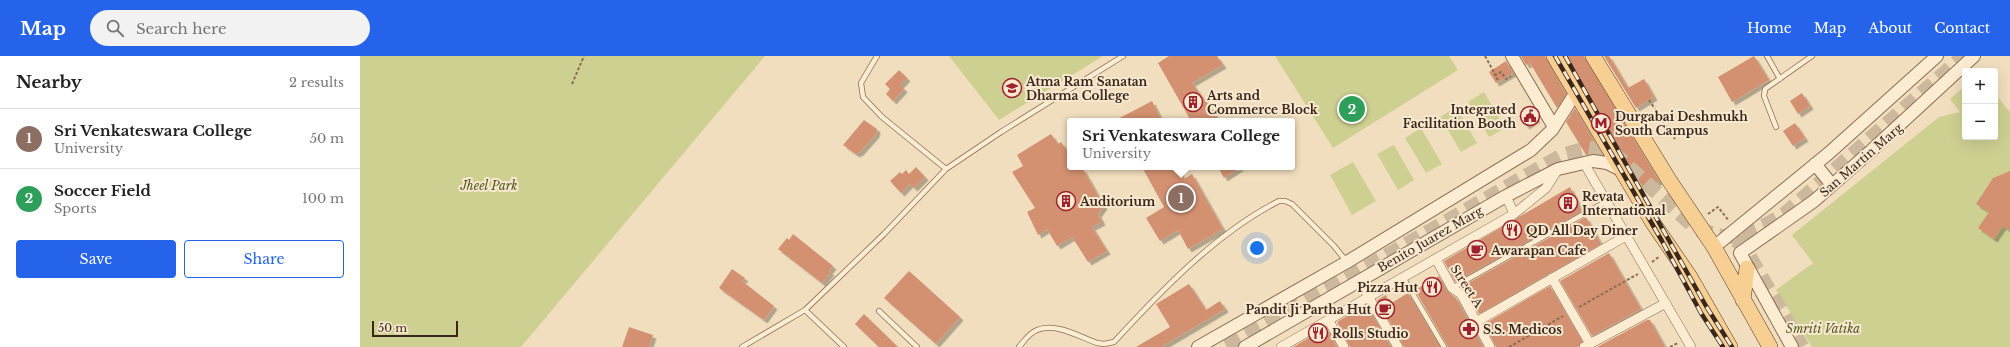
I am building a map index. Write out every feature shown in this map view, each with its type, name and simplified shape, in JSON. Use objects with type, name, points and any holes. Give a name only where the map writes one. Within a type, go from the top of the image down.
[{"type":"main road","points":[[1554,56],[1623,171],[1690,277],[1730,347]]},
{"type":"main road","points":[[1593,56],[1714,247],[1770,347]]},
{"type":"main road","points":[[1743,300],[1747,268]]},
{"type":"street","points":[[1512,56],[1554,127]]},
{"type":"street","points":[[1714,247],[1815,164],[1937,56]]},
{"type":"street","name":"San Martin Marg","points":[[1747,268],[1740,253],[1814,201],[1974,56]]},
{"type":"street","name":"Benito Juarez Marg","points":[[1198,347],[1347,262],[1531,150],[1554,127],[1576,92]]},
{"type":"street","name":"Benito Juarez Marg","points":[[1245,347],[1360,279],[1506,196],[1558,169],[1593,160],[1607,163],[1623,171]]},
{"type":"street","points":[[1584,163],[1691,347]]},
{"type":"street","points":[[1815,164],[1832,185]]},
{"type":"street","points":[[1285,346],[1404,279],[1514,214],[1546,188],[1558,169]]},
{"type":"street","points":[[1506,196],[1514,214]]},
{"type":"street","points":[[1476,322],[1626,236]]},
{"type":"street","name":"Street A","points":[[1436,259],[1452,288],[1461,294],[1490,347]]},
{"type":"street","points":[[1747,268],[1792,347]]},
{"type":"street","points":[[1552,278],[1587,345],[1666,303]]},
{"type":"street","points":[[1360,279],[1369,298],[1398,347]]},
{"type":"street","points":[[1329,321],[1344,347]]},
{"type":"lane","points":[[877,56],[861,83],[863,97],[882,117],[946,169]]},
{"type":"lane","points":[[742,347],[805,310],[884,234],[946,169],[1001,132],[1123,56]]},
{"type":"lane","points":[[1768,56],[1780,79]]},
{"type":"lane","points":[[1776,127],[1764,92],[1767,87],[1812,56]]},
{"type":"lane","points":[[1019,347],[1028,335],[1037,330],[1047,328],[1057,328],[1097,343],[1104,344],[1114,342],[1204,253],[1228,234],[1279,200],[1285,200],[1292,204],[1334,246],[1347,262]]},
{"type":"lane","points":[[1452,288],[1607,202]]},
{"type":"lane","points":[[1404,279],[1444,347]]},
{"type":"lane","points":[[805,310],[844,347]]},
{"type":"lane","points":[[879,311],[917,347]]},
{"type":"path","points":[[572,84],[584,56]]},
{"type":"path","points":[[1485,56],[1495,74]]},
{"type":"path","points":[[1498,80],[1495,75],[1501,72],[1506,79],[1520,70]]},
{"type":"path","points":[[1649,100],[1675,139]]},
{"type":"path","points":[[1698,222],[1718,207],[1736,229]]},
{"type":"path","points":[[1644,266],[1671,249]]},
{"type":"green space","name":"Jheel Park","points":[[360,56],[765,56],[521,347],[360,347]]},
{"type":"green space","name":"Atma Ram Sanatan Dharma College","points":[[949,56],[1103,56],[999,120]]},
{"type":"green space","points":[[1275,56],[1449,56],[1458,70],[1333,148]]},
{"type":"green space","name":"Smriti Vatika","points":[[1962,89],[1962,140],[1998,140],[1998,98],[2010,112],[2010,347],[1812,347],[1776,290],[1813,263],[1792,235],[1939,117],[1960,112],[1950,99]]},
{"type":"green space","points":[[1484,92],[1505,128],[1489,137],[1468,102]]},
{"type":"green space","points":[[1456,107],[1477,143],[1461,152],[1440,117]]},
{"type":"green space","points":[[1421,128],[1442,164],[1426,173],[1405,138]]},
{"type":"green space","points":[[1394,145],[1414,180],[1398,190],[1377,154]]},
{"type":"green space","points":[[1353,162],[1376,201],[1352,215],[1330,175]]},
{"type":"building","name":"Arts and Commerce Block","points":[[1169,56],[1217,56],[1223,65],[1192,83],[1218,118],[1189,118],[1158,63]]},
{"type":"building","points":[[1521,56],[1545,56],[1566,94],[1557,108],[1530,63],[1526,65]]},
{"type":"building","points":[[1564,56],[1584,56],[1659,181],[1644,190]]},
{"type":"building","points":[[1604,56],[1609,56],[1628,88],[1644,79],[1654,97],[1636,108]]},
{"type":"building","points":[[1754,56],[1769,80],[1732,102],[1718,77]]},
{"type":"building","points":[[1506,61],[1513,73],[1496,83],[1489,72]]},
{"type":"building","points":[[899,70],[907,78],[900,85],[904,89],[893,101],[886,94],[890,89],[885,84]]},
{"type":"building","points":[[1802,93],[1810,106],[1798,114],[1790,101]]},
{"type":"building","points":[[1152,101],[1160,118],[1120,118]]},
{"type":"building","points":[[1575,108],[1602,155],[1586,155],[1566,122]]},
{"type":"building","points":[[1530,109],[1537,119],[1526,126],[1519,116]]},
{"type":"building","points":[[864,120],[877,129],[876,134],[860,152],[856,154],[843,145]]},
{"type":"building","points":[[1795,123],[1805,138],[1793,146],[1783,131]]},
{"type":"building","name":"Auditorium","points":[[1051,134],[1058,144],[1061,142],[1067,151],[1067,170],[1084,170],[1104,206],[1098,214],[1102,222],[1092,227],[1107,251],[1088,262],[1072,237],[1057,246],[1047,229],[1038,235],[1027,212],[1035,208],[1012,172],[1023,166],[1017,155]]},
{"type":"building","points":[[916,167],[925,177],[914,188],[910,184],[901,193],[890,181],[900,172],[902,174],[906,170],[909,174]]},
{"type":"building","points":[[1144,170],[1179,170],[1184,179],[1192,174],[1223,229],[1188,249],[1178,230],[1160,241],[1146,218],[1164,207]]},
{"type":"building","points":[[1220,170],[1236,170],[1224,178]]},
{"type":"building","points":[[2010,171],[2010,231],[2003,226],[1994,239],[1978,228],[1989,212],[1976,204],[1993,178]]},
{"type":"building","points":[[1570,187],[1582,211],[1455,282],[1444,261]]},
{"type":"building","points":[[1586,217],[1601,244],[1479,314],[1466,291],[1461,287]]},
{"type":"building","points":[[793,234],[833,266],[829,271],[831,272],[822,283],[778,249],[787,238],[789,240]]},
{"type":"building","points":[[1609,253],[1641,309],[1592,336],[1560,281]]},
{"type":"building","points":[[732,269],[745,278],[742,281],[774,306],[764,320],[719,288]]},
{"type":"building","points":[[909,271],[960,317],[936,344],[884,298]]},
{"type":"building","points":[[1439,276],[1447,291],[1456,298],[1483,347],[1448,347],[1415,290]]},
{"type":"building","points":[[1189,284],[1206,310],[1220,301],[1225,309],[1161,347],[1136,347],[1170,327],[1156,304]]},
{"type":"building","points":[[1550,286],[1582,341],[1578,347],[1496,347],[1484,324]]},
{"type":"building","points":[[1408,293],[1440,347],[1404,347],[1377,300],[1386,295],[1390,304]]},
{"type":"building","points":[[1366,305],[1391,347],[1350,347],[1337,322]]},
{"type":"building","points":[[864,314],[898,347],[879,347],[855,324]]},
{"type":"building","points":[[1647,320],[1650,320],[1665,347],[1597,347]]},
{"type":"building","points":[[629,327],[653,335],[649,347],[622,347]]},
{"type":"building","points":[[1326,328],[1337,347],[1293,347]]},
{"type":"tunnel","points":[[1227,347],[1563,155],[1589,148],[1612,152],[1697,229],[1715,235],[1733,236],[1761,228],[1785,214],[1964,56]]},
{"type":"tunnel","points":[[1735,240],[1742,244],[1802,347]]},
{"type":"railway","points":[[1555,56],[1662,241],[1701,313],[1723,347]]},
{"type":"railway","points":[[1565,56],[1706,306],[1732,347]]},
{"type":"place","name":"Atma Ram Sanatan Dharma College","points":[[1012,88]]},
{"type":"place","name":"Arts and Commerce Block","points":[[1193,102]]},
{"type":"place","name":"Soccer Field","points":[[1352,109]]},
{"type":"place","name":"Integrated Facilitation Booth","points":[[1530,116]]},
{"type":"place","name":"Durgabai Deshmukh South Campus","points":[[1601,123]]},
{"type":"place","name":"Sri Venkateswara College","points":[[1181,198]]},
{"type":"place","name":"Auditorium","points":[[1066,201]]},
{"type":"place","name":"Revata International","points":[[1568,203]]},
{"type":"place","name":"QD All Day Diner","points":[[1512,230]]},
{"type":"place","name":"Awarapan Cafe","points":[[1477,250]]},
{"type":"place","name":"Pizza Hut","points":[[1432,287]]},
{"type":"place","name":"Pandit Ji Partha Hut","points":[[1385,309]]},
{"type":"place","name":"S.S. Medicos","points":[[1469,329]]},
{"type":"place","name":"Rolls Studio","points":[[1318,333]]}]
